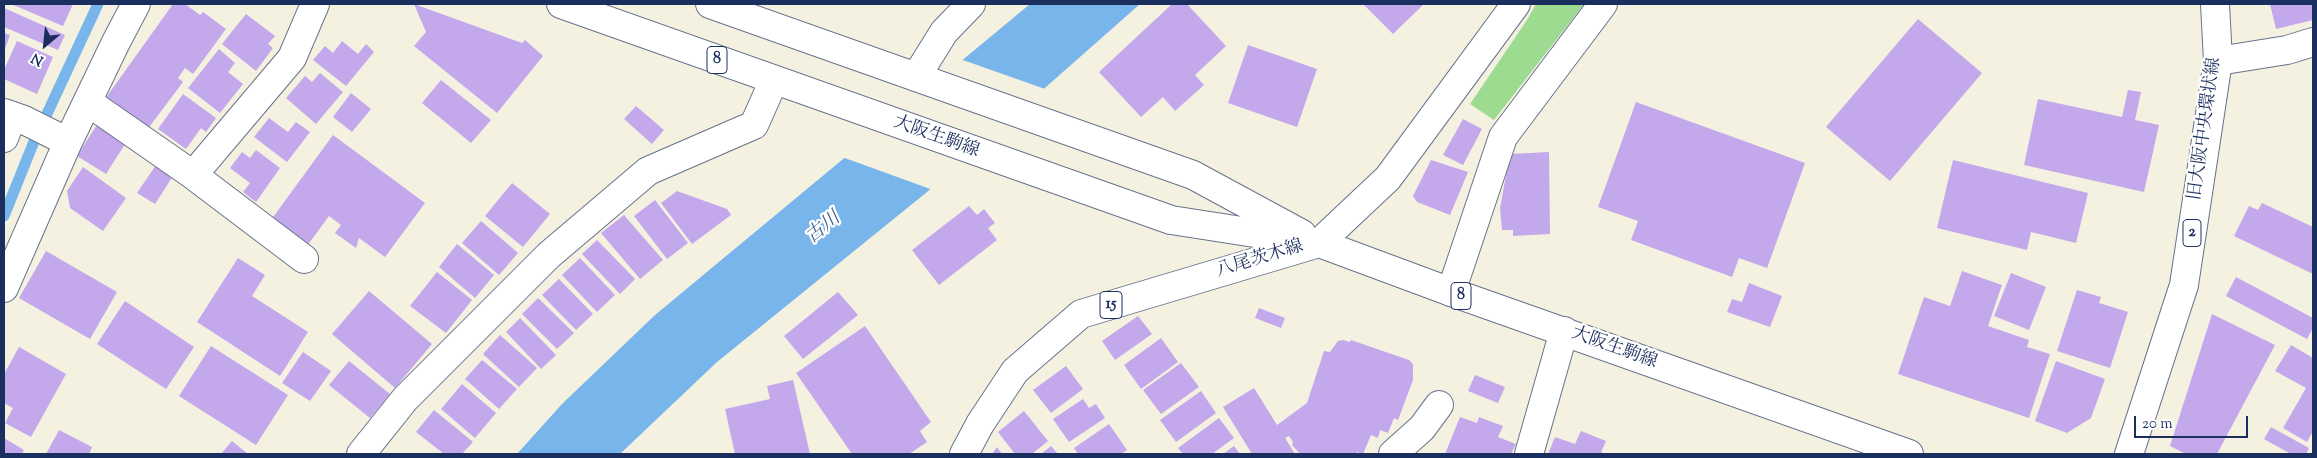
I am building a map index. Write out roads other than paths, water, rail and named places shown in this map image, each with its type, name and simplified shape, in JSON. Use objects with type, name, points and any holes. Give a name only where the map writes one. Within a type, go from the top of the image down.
[{"type":"main road","points":[[4,288],[63,139],[88,102],[136,4]]},
{"type":"main road","points":[[193,175],[292,58],[315,4]]},
{"type":"main road","name":"大阪生駒線","points":[[561,4],[1171,220],[1319,243]]},
{"type":"main road","name":"大阪生駒線","points":[[710,4],[1193,175],[1319,243],[1908,454]]},
{"type":"main road","points":[[916,77],[944,32],[971,4]]},
{"type":"main road","name":"八尾茨木線","points":[[964,454],[980,424],[1015,371],[1081,314],[1319,243],[1388,178],[1516,4]]},
{"type":"main road","points":[[1452,292],[1503,136],[1603,4]]},
{"type":"main road","name":"旧大阪中央環状線","points":[[2129,454],[2184,285],[2218,61],[2215,4]]},
{"type":"main road","points":[[2218,61],[2288,50],[2313,42]]},
{"type":"main road","points":[[362,454],[405,399],[549,255],[648,171],[754,126],[774,80]]},
{"type":"main road","points":[[88,102],[193,175],[304,259]]},
{"type":"main road","points":[[11,122],[63,139]]},
{"type":"main road","points":[[1528,454],[1564,331]]},
{"type":"main road","points":[[1393,454],[1422,428],[1439,405]]},
{"type":"water","name":"古川","points":[[1030,4],[1140,4],[927,192],[717,362],[620,454],[517,454],[562,404],[655,315]]},
{"type":"waterway","points":[[4,216],[33,144],[98,4]]}]
